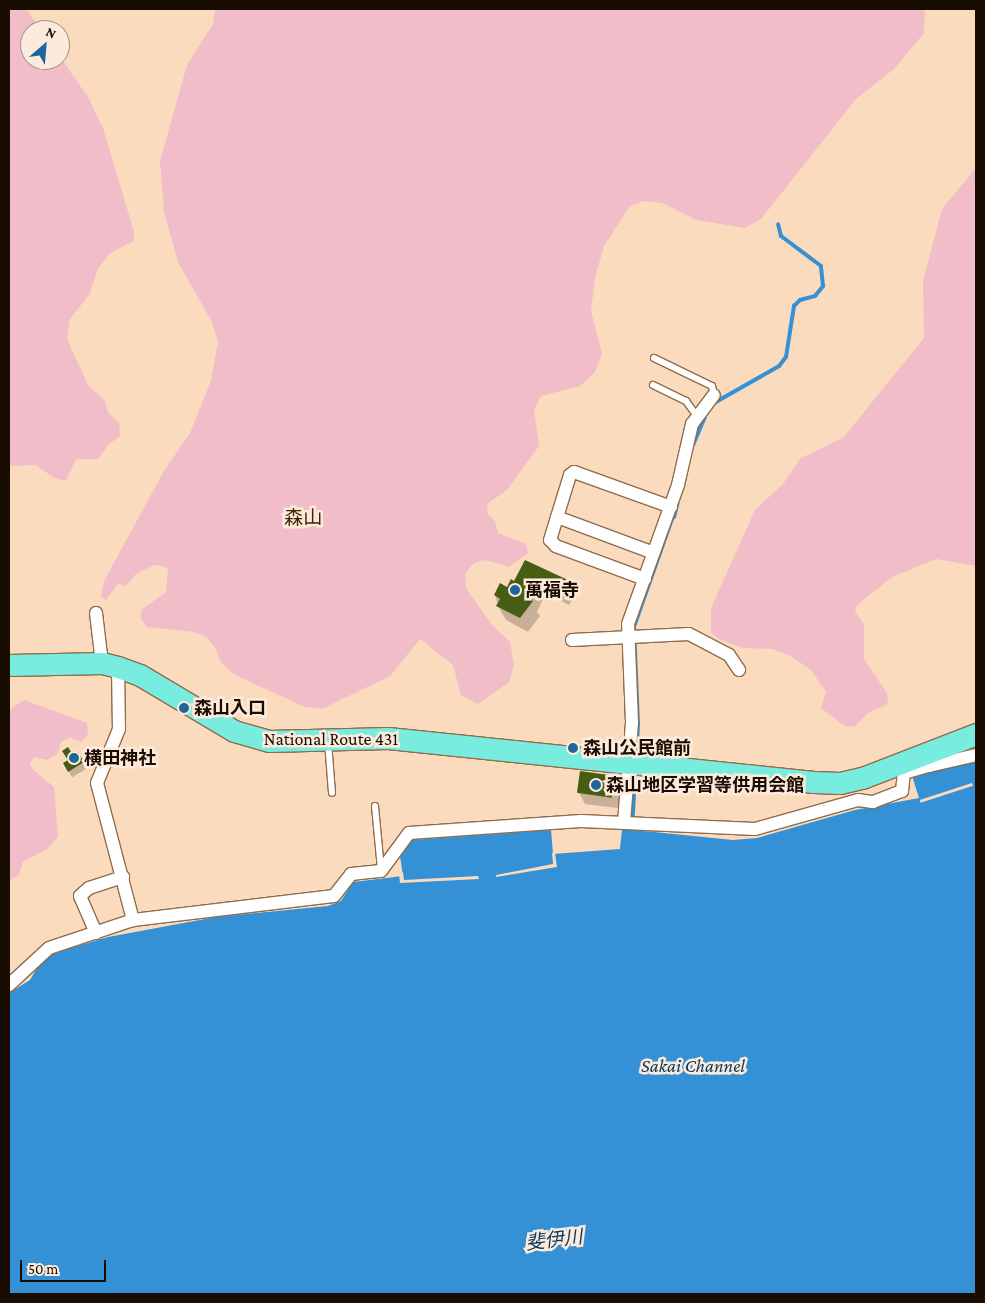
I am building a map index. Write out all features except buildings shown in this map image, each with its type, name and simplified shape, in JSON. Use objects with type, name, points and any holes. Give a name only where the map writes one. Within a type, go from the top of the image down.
[{"type":"highway","name":"National Route 431","points":[[9,666],[110,665],[140,675],[247,736],[268,741],[388,738],[634,765],[840,783],[927,760],[976,734]]},
{"type":"street","points":[[630,823],[634,765],[632,722],[633,639],[628,624],[671,507],[685,447],[696,416],[714,395]]},
{"type":"street","points":[[645,578],[556,546],[550,540],[570,474],[574,472],[671,507]]},
{"type":"street","points":[[557,516],[654,553]]},
{"type":"street","points":[[96,613],[110,665],[119,729],[98,783],[133,920]]},
{"type":"street","points":[[572,640],[633,639],[689,634],[729,655],[739,670]]},
{"type":"street","points":[[9,985],[22,975],[41,953],[133,920],[334,896],[350,874],[381,870],[409,833],[581,821],[763,828],[848,802],[873,802],[902,791],[904,773],[927,760],[976,754]]},
{"type":"street","points":[[96,933],[80,896],[89,888],[123,877]]},
{"type":"lane","points":[[654,358],[712,386],[714,395]]},
{"type":"lane","points":[[653,385],[686,401],[696,416]]},
{"type":"lane","points":[[328,738],[332,793]]},
{"type":"lane","points":[[375,806],[381,870]]},
{"type":"shaded area","points":[[9,9],[26,9],[34,20],[20,20],[20,70],[69,70],[88,97],[103,128],[134,232],[134,241],[110,253],[98,269],[89,295],[70,319],[67,339],[88,385],[104,400],[109,414],[119,422],[120,436],[109,444],[98,459],[76,459],[66,481],[54,478],[36,465],[9,466]]},
{"type":"shaded area","points":[[215,9],[925,9],[924,33],[894,69],[856,99],[761,219],[745,228],[697,220],[662,203],[643,201],[629,207],[604,246],[595,278],[591,311],[602,354],[595,372],[580,386],[541,396],[534,410],[539,446],[507,490],[487,504],[488,514],[495,521],[498,533],[526,544],[528,553],[509,567],[485,560],[474,563],[465,574],[466,588],[492,625],[510,642],[514,665],[509,682],[478,704],[461,695],[453,665],[420,639],[390,676],[322,709],[305,707],[233,674],[221,662],[214,646],[206,637],[194,632],[147,627],[141,619],[141,610],[166,592],[168,569],[164,566],[154,565],[136,574],[126,586],[118,584],[106,600],[101,597],[104,581],[164,471],[190,433],[211,381],[218,341],[212,322],[178,262],[164,212],[160,161],[187,65],[213,24]]},
{"type":"shaded area","points":[[976,168],[976,566],[936,559],[892,577],[856,606],[855,612],[864,624],[864,659],[887,693],[888,704],[868,713],[854,727],[845,726],[821,708],[826,692],[811,670],[789,655],[772,649],[743,648],[719,639],[711,633],[711,608],[755,510],[783,484],[801,458],[843,438],[924,338],[923,281],[942,209]]},
{"type":"shaded area","points":[[24,700],[87,723],[88,735],[81,742],[70,737],[61,742],[58,753],[47,760],[34,757],[30,764],[33,770],[54,787],[58,837],[47,849],[23,862],[19,875],[9,880],[9,710]]},
{"type":"water","name":"Sakai Channel","points":[[679,505],[636,627],[640,724],[634,830],[733,840],[757,838],[855,810],[919,798],[912,776],[976,760],[976,1294],[9,1294],[9,993],[30,980],[44,956],[108,937],[216,917],[328,906],[341,901],[353,882],[403,876],[400,856],[412,840],[551,830],[553,854],[620,849],[622,829],[628,829],[631,627],[669,524]]},
{"type":"pier","points":[[972,783],[973,786],[921,803],[920,800]]},
{"type":"pier","points":[[552,853],[555,853],[557,867],[496,877],[496,875],[553,864]]},
{"type":"pier","points":[[403,872],[404,880],[478,876],[479,879],[400,883],[399,874]]},
{"type":"waterway","points":[[714,403],[779,366],[786,357],[794,306],[800,300],[815,296],[823,286],[821,266],[781,236],[778,224]]},
{"type":"waterway","points":[[693,445],[705,417]]},
{"type":"waterway","points":[[674,517],[679,497]]},
{"type":"place","name":"萬福寺","points":[[515,590]]},
{"type":"place","name":"森山入口","points":[[184,708]]},
{"type":"place","name":"森山公民館前","points":[[573,748]]},
{"type":"place","name":"横田神社","points":[[74,758]]},
{"type":"place","name":"森山地区学習等供用会館","points":[[596,785]]},
{"type":"district","name":"森山","points":[[303,518]]},
{"type":"water label","name":"斐伊川","points":[[554,1240]]}]
